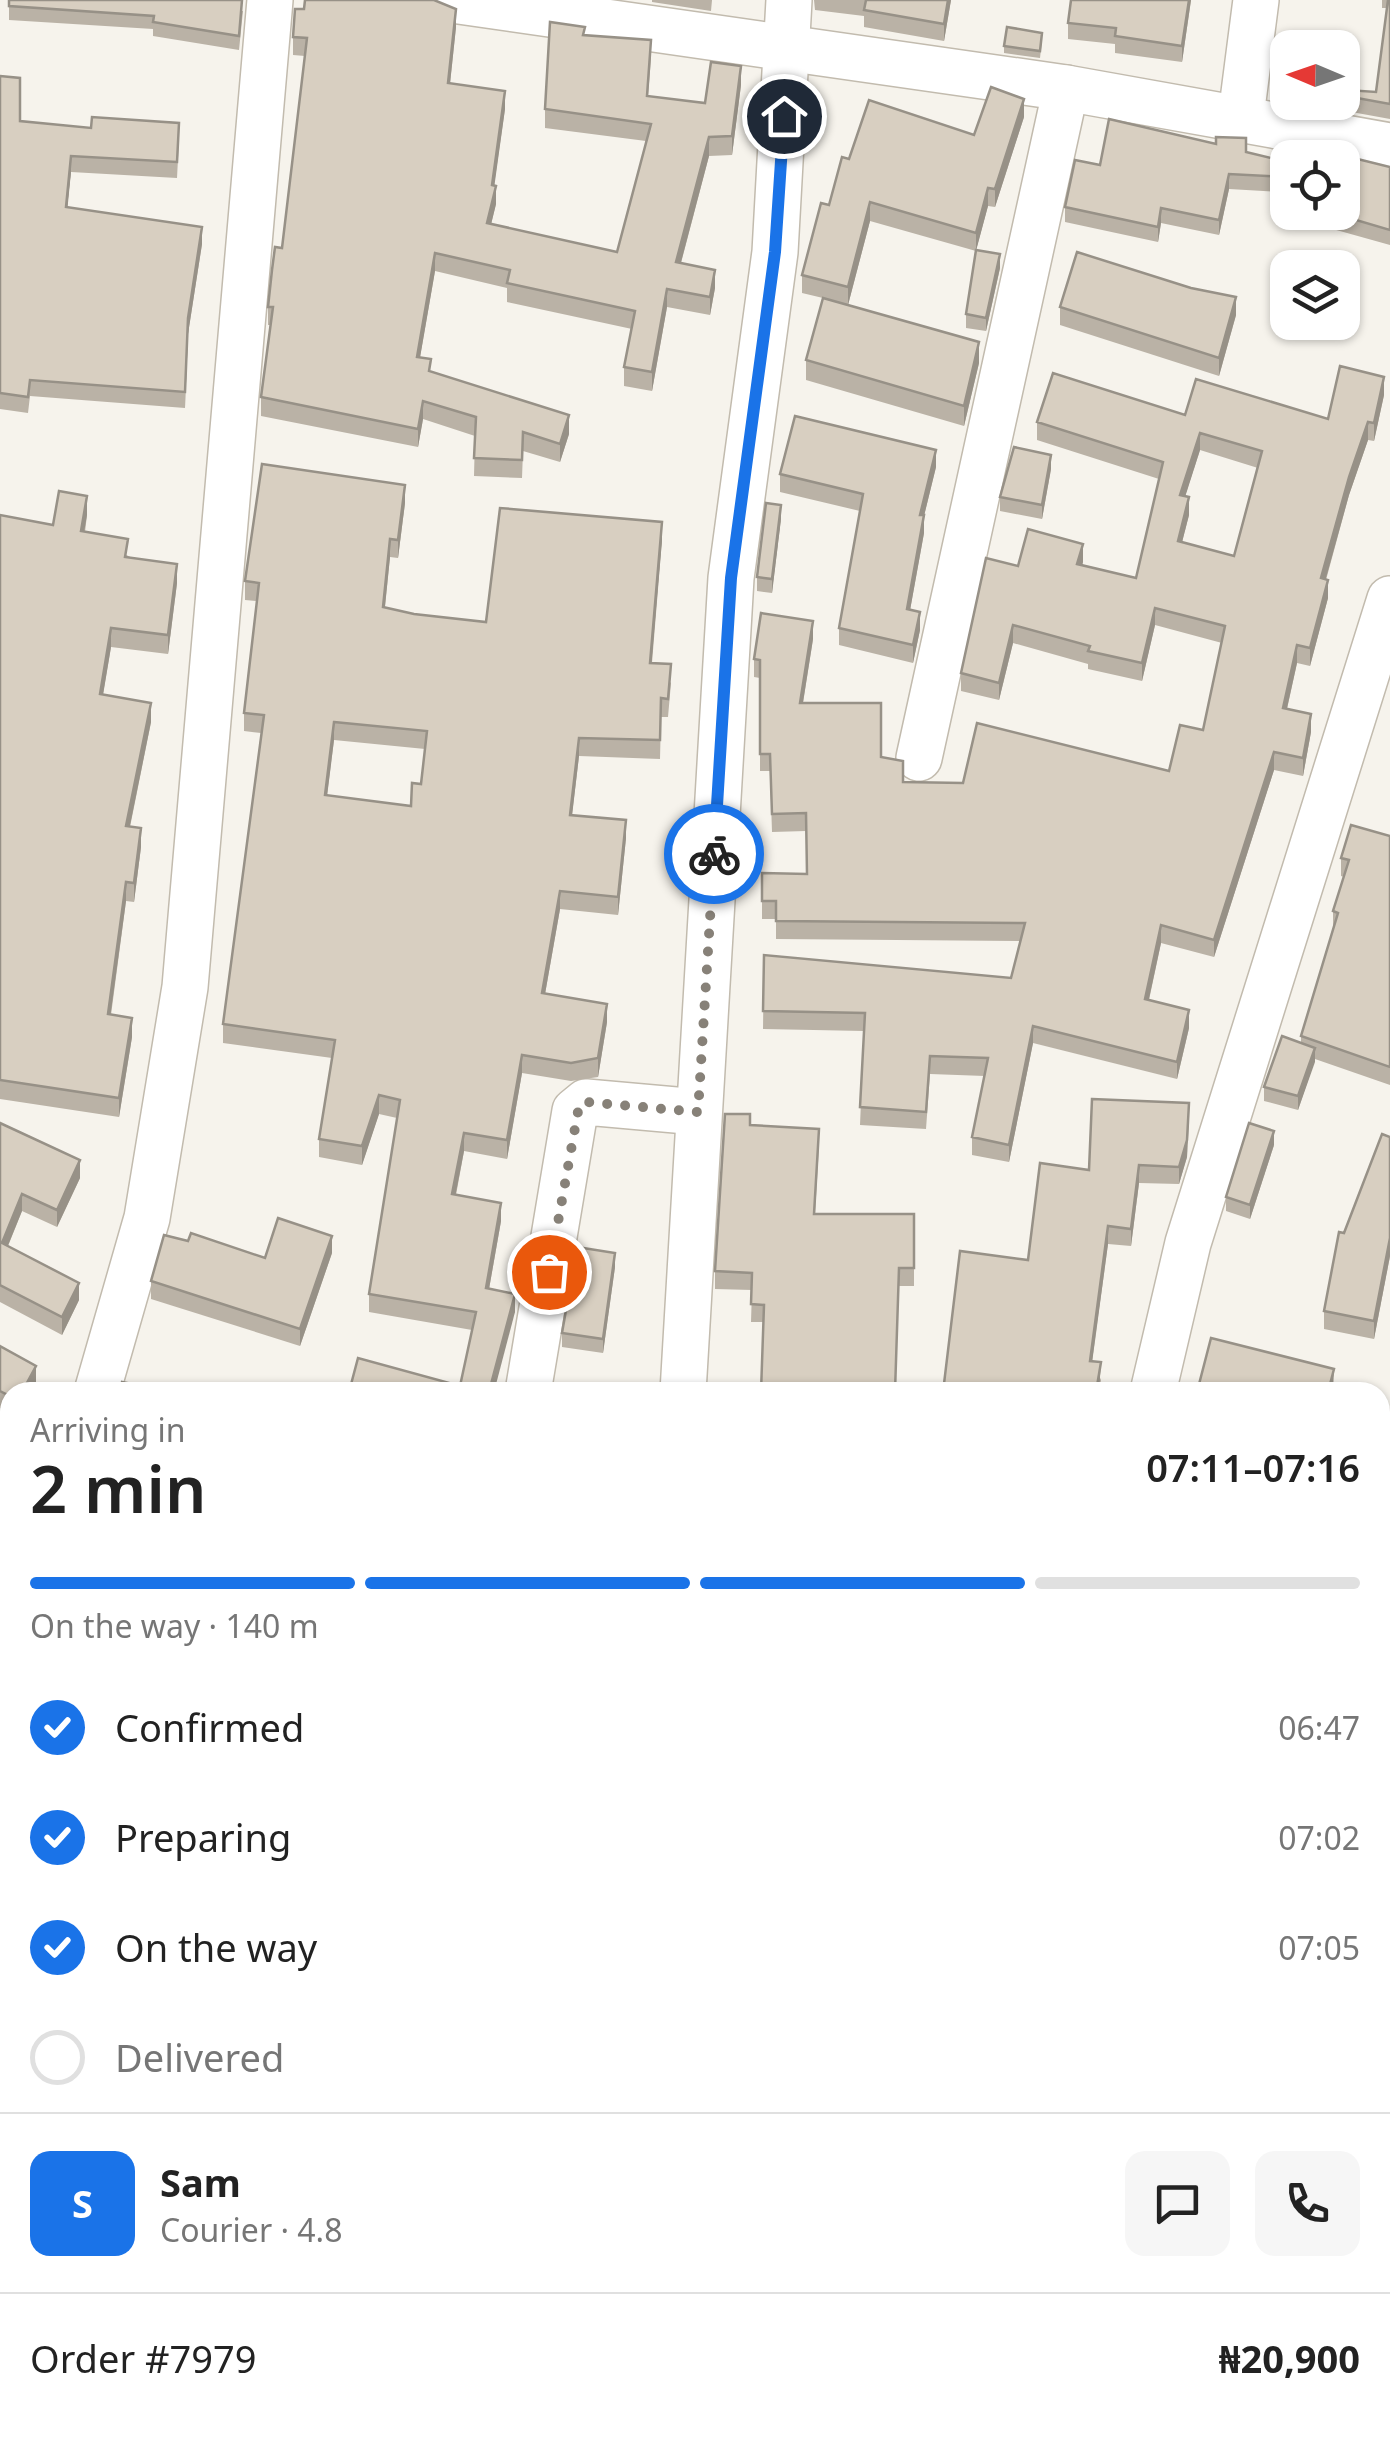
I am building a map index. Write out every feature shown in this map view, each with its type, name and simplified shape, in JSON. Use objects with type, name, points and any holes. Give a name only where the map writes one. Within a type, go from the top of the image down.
[{"type":"street","points":[[100,1382],[147,1218],[185,987],[270,0]]},
{"type":"street","points":[[452,0],[1066,88],[1242,116],[1390,146]]},
{"type":"street","points":[[684,1382],[731,578],[775,252],[789,0]]},
{"type":"street","points":[[1242,116],[1256,0]]},
{"type":"street","points":[[919,758],[1066,88]]},
{"type":"street","points":[[1154,1382],[1188,1242],[1390,599]]},
{"type":"street","points":[[530,1382],[575,1111],[586,1102],[698,1112]]},
{"type":"building","points":[[9,0],[242,0],[239,36],[153,22],[154,16],[9,6]]},
{"type":"building","points":[[305,0],[434,0],[456,9],[448,83],[505,91],[492,185],[496,186],[487,223],[617,252],[651,124],[545,109],[550,22],[585,27],[583,35],[651,40],[647,96],[705,103],[711,62],[741,66],[732,136],[709,137],[676,262],[715,270],[710,297],[667,289],[652,372],[624,367],[635,311],[507,283],[510,270],[435,253],[417,357],[431,359],[429,371],[569,415],[560,444],[523,432],[522,460],[474,458],[476,417],[423,401],[418,429],[261,397],[273,307],[268,307],[272,270],[275,247],[282,248],[307,38],[293,37],[295,9],[304,9]]},
{"type":"building","points":[[866,0],[948,0],[944,24],[864,10]]},
{"type":"building","points":[[1071,0],[1189,0],[1182,46],[1115,36],[1116,28],[1068,23]]},
{"type":"building","points":[[1390,0],[1390,104],[1360,99],[1360,91],[1376,92]]},
{"type":"building","points":[[1007,27],[1042,33],[1040,51],[1004,46]]},
{"type":"building","points":[[0,76],[20,78],[20,121],[91,128],[92,117],[179,123],[177,162],[71,156],[66,207],[202,227],[188,318],[185,392],[30,380],[28,397],[0,393]]},
{"type":"building","points":[[991,87],[1024,99],[995,189],[988,188],[976,233],[870,202],[848,287],[802,275],[821,203],[829,205],[842,157],[849,159],[869,100],[974,135]]},
{"type":"building","points":[[1109,119],[1216,144],[1216,137],[1246,138],[1246,152],[1270,158],[1270,176],[1229,174],[1219,220],[1161,208],[1158,227],[1065,207],[1075,160],[1100,165]]},
{"type":"building","points":[[1360,160],[1390,167],[1390,230],[1360,221]]},
{"type":"building","points":[[976,250],[1000,254],[986,318],[966,314]]},
{"type":"building","points":[[1077,252],[1191,288],[1236,297],[1219,358],[1060,307]]},
{"type":"building","points":[[823,298],[979,342],[964,406],[806,360]]},
{"type":"building","points":[[1340,366],[1384,377],[1374,423],[1368,422],[1349,477],[1321,578],[1328,580],[1310,648],[1297,645],[1283,708],[1311,714],[1303,758],[1274,752],[1214,940],[1161,925],[1145,999],[1189,1010],[1177,1062],[1033,1026],[1009,1145],[972,1137],[988,1058],[930,1056],[926,1112],[860,1107],[865,1013],[763,1011],[764,955],[1011,978],[1025,923],[776,921],[776,901],[762,901],[762,873],[807,874],[806,813],[772,814],[770,754],[760,754],[760,660],[754,659],[761,613],[813,621],[800,703],[881,703],[881,757],[903,761],[903,782],[963,783],[977,723],[1169,771],[1180,725],[1203,730],[1225,626],[1155,608],[1142,663],[1088,651],[1090,646],[1013,625],[999,683],[961,673],[986,558],[1018,566],[1028,529],[1083,544],[1077,564],[1136,578],[1163,462],[1037,422],[1053,373],[1185,415],[1196,379],[1328,419]],"holes":[[[1200,433],[1262,451],[1234,556],[1178,541],[1189,497],[1180,495]]]},
{"type":"building","points":[[795,416],[936,450],[920,515],[924,515],[907,609],[920,612],[913,645],[839,628],[863,494],[780,474]]},
{"type":"building","points":[[1014,447],[1051,455],[1042,505],[1000,497]]},
{"type":"building","points":[[262,464],[405,485],[398,540],[390,539],[383,607],[414,614],[486,622],[500,508],[662,522],[650,663],[671,664],[668,699],[661,698],[660,740],[579,738],[570,815],[626,820],[618,897],[560,891],[542,993],[607,1004],[598,1058],[571,1063],[522,1055],[507,1140],[464,1133],[452,1194],[501,1203],[486,1288],[515,1294],[492,1382],[461,1382],[476,1312],[369,1294],[400,1100],[379,1095],[362,1146],[319,1139],[335,1040],[223,1024],[264,715],[244,713],[259,583],[245,581]],"holes":[[[334,722],[427,731],[421,784],[412,783],[411,806],[325,795]]]},
{"type":"building","points":[[59,491],[87,496],[81,531],[128,539],[125,557],[177,564],[168,635],[111,628],[100,694],[151,703],[126,826],[141,828],[134,883],[126,882],[108,1014],[132,1018],[119,1098],[0,1080],[0,515],[53,525]]},
{"type":"building","points":[[766,503],[781,505],[772,579],[757,577]]},
{"type":"building","points":[[1351,825],[1390,836],[1390,1067],[1301,1036],[1338,913],[1333,911],[1349,860],[1341,858]]},
{"type":"building","points":[[1282,1036],[1315,1048],[1298,1096],[1264,1087]]},
{"type":"building","points":[[1092,1099],[1189,1103],[1187,1140],[1179,1167],[1139,1165],[1131,1229],[1108,1226],[1090,1361],[1101,1362],[1098,1382],[944,1382],[960,1251],[1028,1260],[1040,1163],[1089,1170]]},
{"type":"building","points":[[725,1114],[750,1114],[750,1125],[819,1129],[814,1214],[914,1214],[914,1268],[899,1268],[895,1382],[761,1382],[764,1305],[751,1304],[752,1273],[715,1271]]},
{"type":"building","points":[[0,1123],[80,1160],[57,1210],[22,1194],[2,1243],[79,1283],[62,1317],[0,1285]]},
{"type":"building","points":[[1249,1123],[1274,1131],[1250,1205],[1226,1197]]},
{"type":"building","points":[[1382,1134],[1390,1137],[1390,1238],[1374,1321],[1324,1311],[1339,1232],[1344,1233]]},
{"type":"building","points":[[278,1218],[332,1236],[300,1329],[151,1281],[164,1235],[188,1241],[191,1233],[265,1258]]},
{"type":"building","points":[[577,1247],[615,1253],[603,1339],[562,1333]]},
{"type":"building","points":[[1211,1338],[1334,1369],[1331,1382],[1200,1382]]},
{"type":"building","points":[[0,1346],[36,1366],[27,1382],[0,1382]]},
{"type":"building","points":[[358,1358],[445,1382],[352,1382]]},
{"type":"way so far","points":[[549,1272],[575,1111],[579,1106],[586,1102],[698,1112],[714,854]]},
{"type":"route","points":[[714,854],[731,578],[775,252],[784,116]]}]
